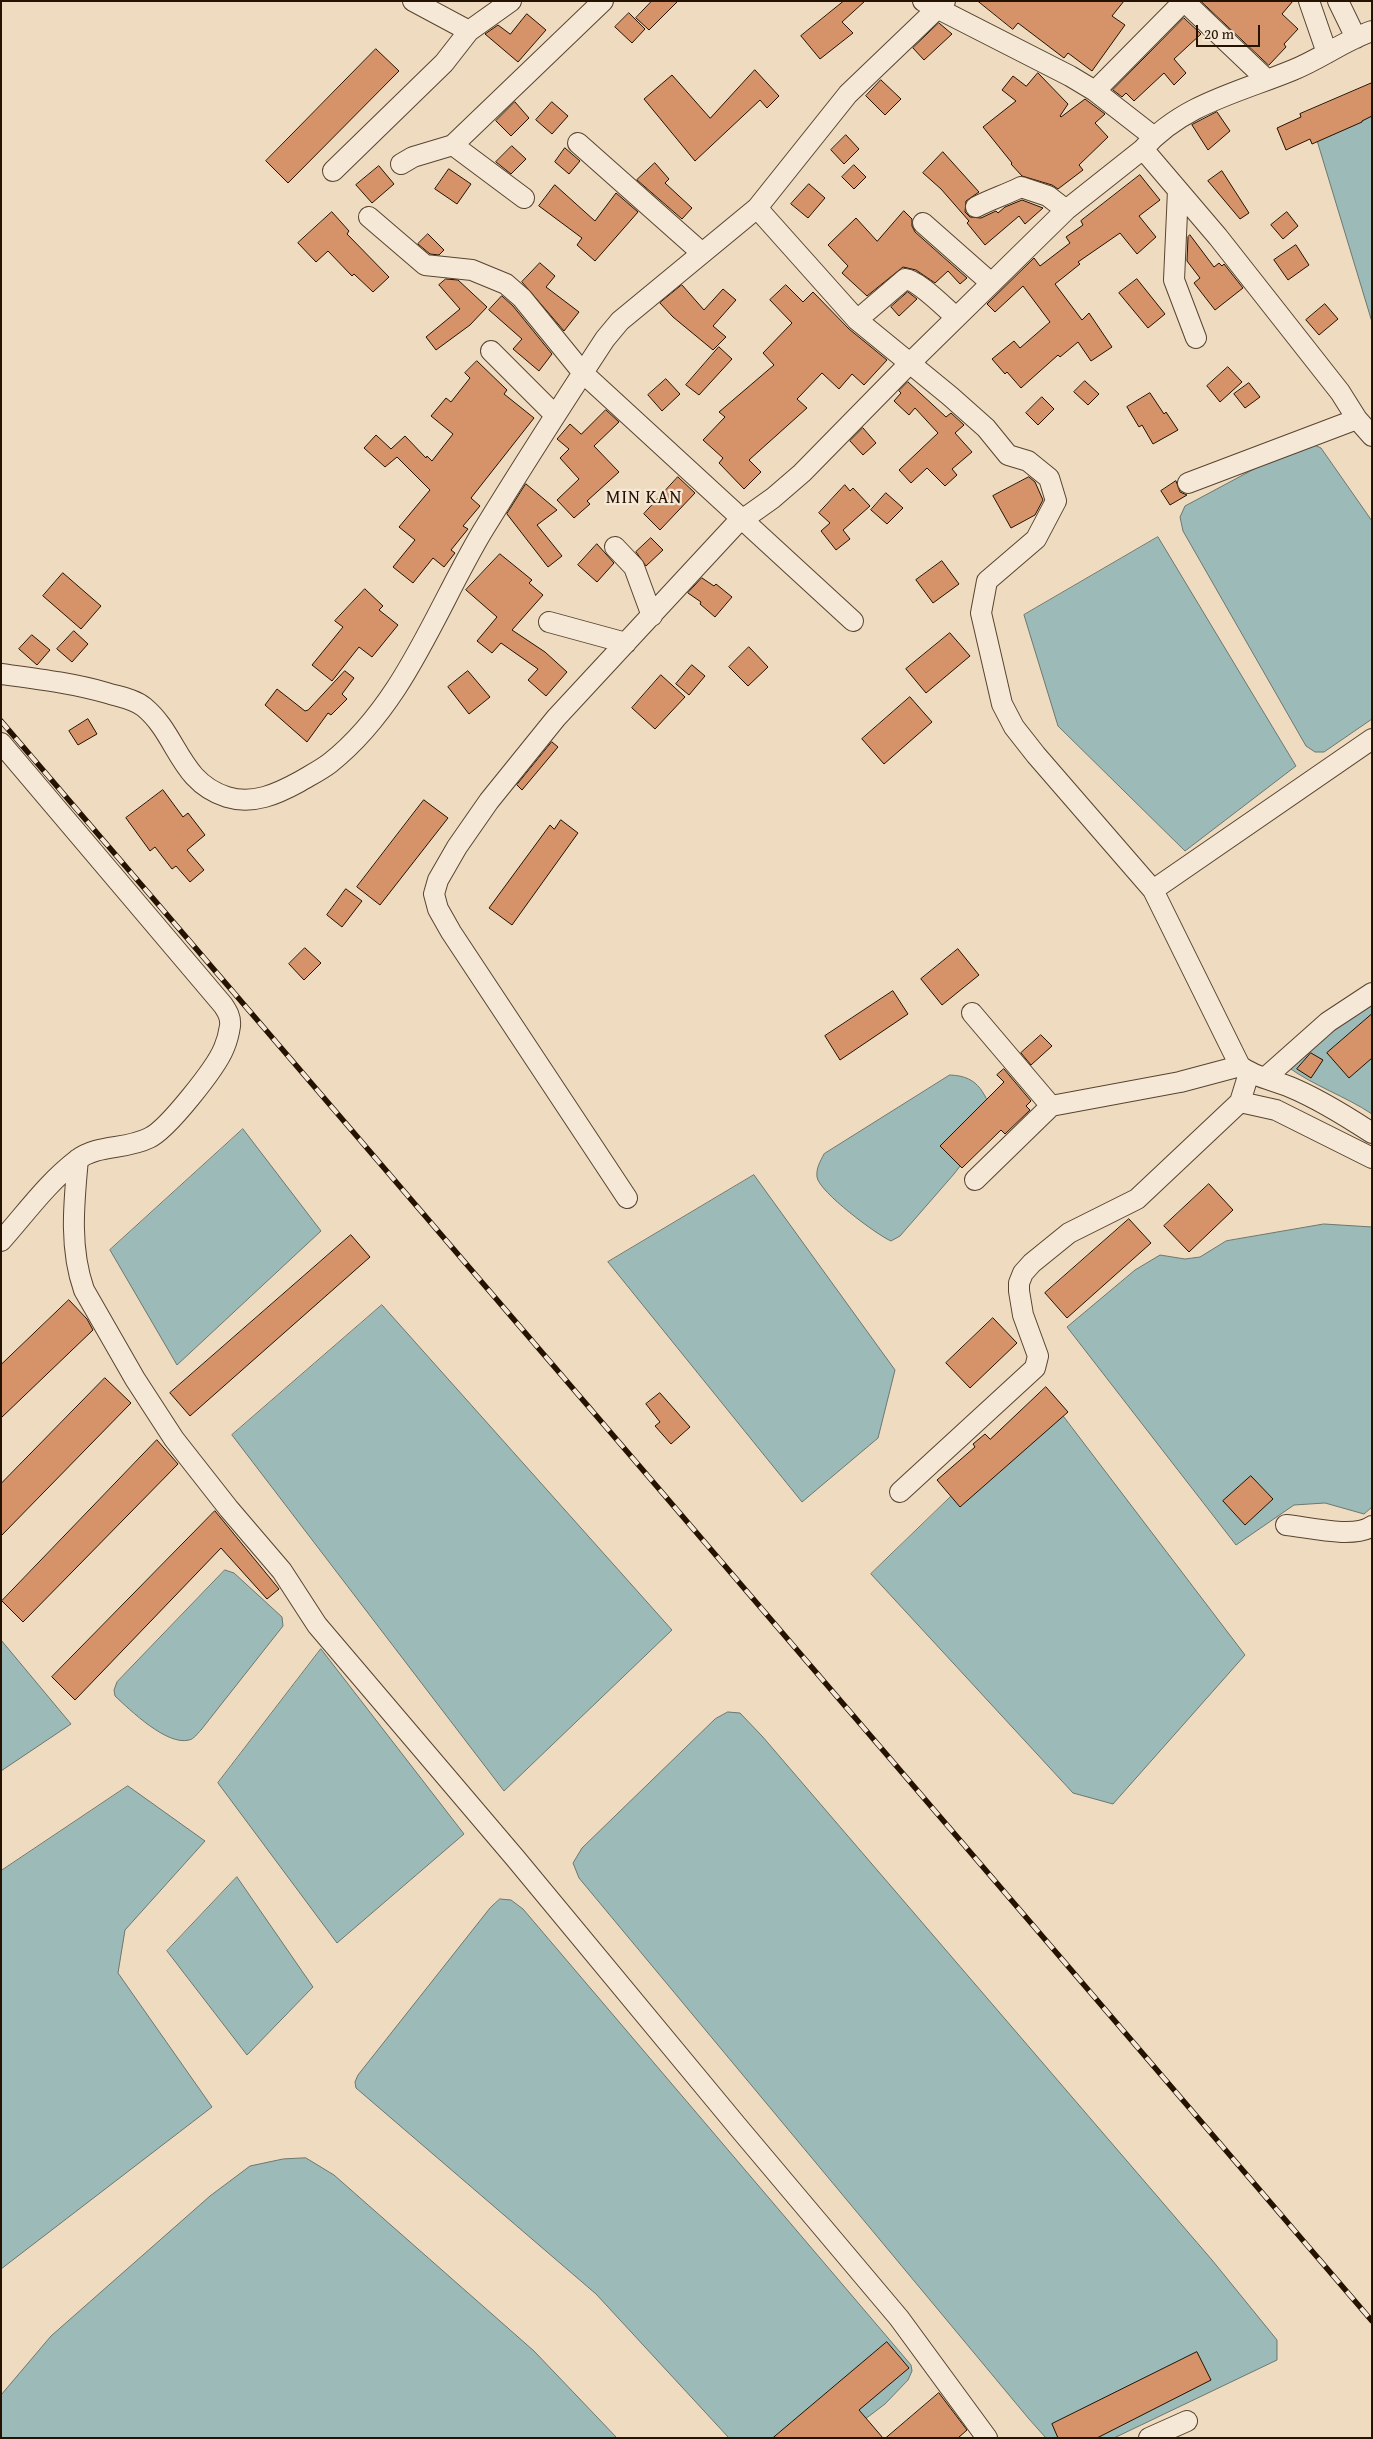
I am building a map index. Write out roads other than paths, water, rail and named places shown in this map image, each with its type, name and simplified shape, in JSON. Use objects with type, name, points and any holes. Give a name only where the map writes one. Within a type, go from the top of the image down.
[{"type":"street","points":[[413,1],[469,31]]},
{"type":"street","points":[[333,171],[444,63],[469,31],[511,1]]},
{"type":"street","points":[[401,164],[413,157],[453,145],[603,1]]},
{"type":"street","points":[[1094,91],[1184,1],[1266,79]]},
{"type":"street","points":[[1309,1],[1327,53]]},
{"type":"street","points":[[627,1198],[451,932],[438,909],[434,894],[438,880],[457,847],[489,801],[556,718],[741,520],[774,498],[802,473],[956,317],[1066,210],[1148,143],[1193,110],[1222,95],[1293,70],[1364,35],[1338,1]]},
{"type":"street","points":[[1,674],[69,682],[136,701],[147,709],[190,773],[204,787],[228,798],[253,801],[283,791],[329,764],[359,736],[383,708],[419,651],[476,543],[605,339],[620,321],[756,208],[848,94],[935,4],[1070,76],[1094,91],[1148,143],[1178,190],[1340,392],[1357,419],[1372,436]]},
{"type":"street","points":[[578,143],[702,253]]},
{"type":"street","points":[[453,145],[524,198]]},
{"type":"street","points":[[976,207],[988,200],[1000,198],[1021,187],[1048,196],[1066,210]]},
{"type":"street","points":[[1178,190],[1174,280],[1196,338]]},
{"type":"street","points":[[756,208],[857,320],[986,428],[1008,455],[1028,461],[1049,478],[1056,501],[1036,539],[987,581],[984,593],[981,613],[1002,704],[1014,728],[1153,890],[1251,1072],[1291,1087],[1336,1109],[1372,1133]]},
{"type":"street","points":[[369,217],[425,265],[472,270],[506,284],[522,298],[583,373],[853,621]]},
{"type":"street","points":[[923,223],[991,283]]},
{"type":"street","points":[[857,320],[905,279],[910,280],[956,317]]},
{"type":"street","points":[[491,351],[556,416]]},
{"type":"street","points":[[1188,482],[1357,419]]},
{"type":"street","points":[[615,547],[634,567],[652,616]]},
{"type":"street","points":[[549,622],[626,643]]},
{"type":"street","points":[[1153,890],[1372,739]]},
{"type":"street","points":[[1,743],[229,1014],[230,1024],[224,1048],[207,1076],[166,1124],[152,1137],[138,1143],[98,1149],[78,1159],[49,1184],[1,1241]]},
{"type":"street","points":[[975,1180],[1051,1106],[1180,1082],[1251,1072],[1372,993]]},
{"type":"street","points":[[972,1013],[1051,1106]]},
{"type":"street","points":[[900,1492],[1035,1368],[1038,1356],[1023,1315],[1019,1291],[1019,1282],[1023,1273],[1032,1263],[1070,1233],[1137,1199],[1240,1102],[1251,1072]]},
{"type":"street","points":[[1240,1102],[1276,1110],[1372,1158]]},
{"type":"street","points":[[78,1159],[74,1210],[78,1274],[84,1290],[134,1379],[174,1439],[229,1510],[282,1571],[317,1626],[516,1859],[899,2318],[986,2438]]},
{"type":"street","points":[[1286,1525],[1346,1532],[1366,1530],[1372,1526]]},
{"type":"street","points":[[1149,2438],[1187,2421]]},
{"type":"water","points":[[1372,85],[1372,322],[1309,114]]},
{"type":"water","points":[[1310,443],[1321,448],[1372,521],[1372,719],[1324,752],[1315,752],[1306,746],[1183,531],[1180,517],[1185,506],[1297,446]]},
{"type":"water","points":[[1158,537],[1296,766],[1185,851],[1058,726],[1024,615]]},
{"type":"water","points":[[1372,1003],[1372,1114],[1308,1080],[1288,1067],[1289,1061]]},
{"type":"water","points":[[950,1075],[960,1076],[975,1083],[980,1088],[996,1119],[954,1174],[900,1236],[891,1241],[862,1222],[827,1192],[817,1177],[819,1165],[824,1154]]},
{"type":"water","points":[[243,1129],[321,1231],[177,1365],[110,1250]]},
{"type":"water","points":[[754,1175],[895,1370],[878,1438],[802,1502],[608,1262]]},
{"type":"water","points":[[1324,1224],[1372,1227],[1372,1507],[1364,1514],[1325,1503],[1294,1505],[1236,1545],[1067,1327],[1135,1270],[1160,1255],[1185,1259],[1200,1257],[1226,1241]]},
{"type":"water","points":[[382,1305],[672,1630],[504,1791],[232,1435]]},
{"type":"water","points":[[1051,1400],[1245,1655],[1113,1804],[1073,1793],[871,1574]]},
{"type":"water","points":[[225,1570],[234,1573],[282,1617],[283,1626],[192,1739],[180,1740],[170,1738],[139,1718],[115,1696],[114,1690],[117,1682]]},
{"type":"water","points":[[1,1640],[71,1724],[1,1771]]},
{"type":"water","points":[[321,1649],[464,1834],[337,1943],[218,1783]]},
{"type":"water","points":[[728,1712],[740,1713],[762,1736],[1212,2260],[1277,2340],[1277,2360],[1114,2438],[1046,2438],[1029,2419],[579,1878],[573,1863],[582,1848],[715,1719]]},
{"type":"water","points":[[128,1786],[205,1841],[125,1930],[118,1973],[212,2107],[1,2269],[1,1871]]},
{"type":"water","points":[[237,1877],[313,1987],[247,2055],[167,1951]]},
{"type":"water","points":[[500,1899],[511,1900],[523,1909],[911,2365],[912,2371],[908,2380],[885,2404],[840,2438],[729,2438],[596,2294],[356,2088],[355,2082],[358,2075],[490,1908]]},
{"type":"water","points":[[306,2158],[334,2175],[534,2351],[617,2438],[1,2438],[1,2395],[51,2336],[210,2196],[250,2166],[283,2159]]},
{"type":"railway","points":[[1,721],[1372,2321]]},
{"type":"district","name":"MIN KAN","points":[[644,498]]}]
